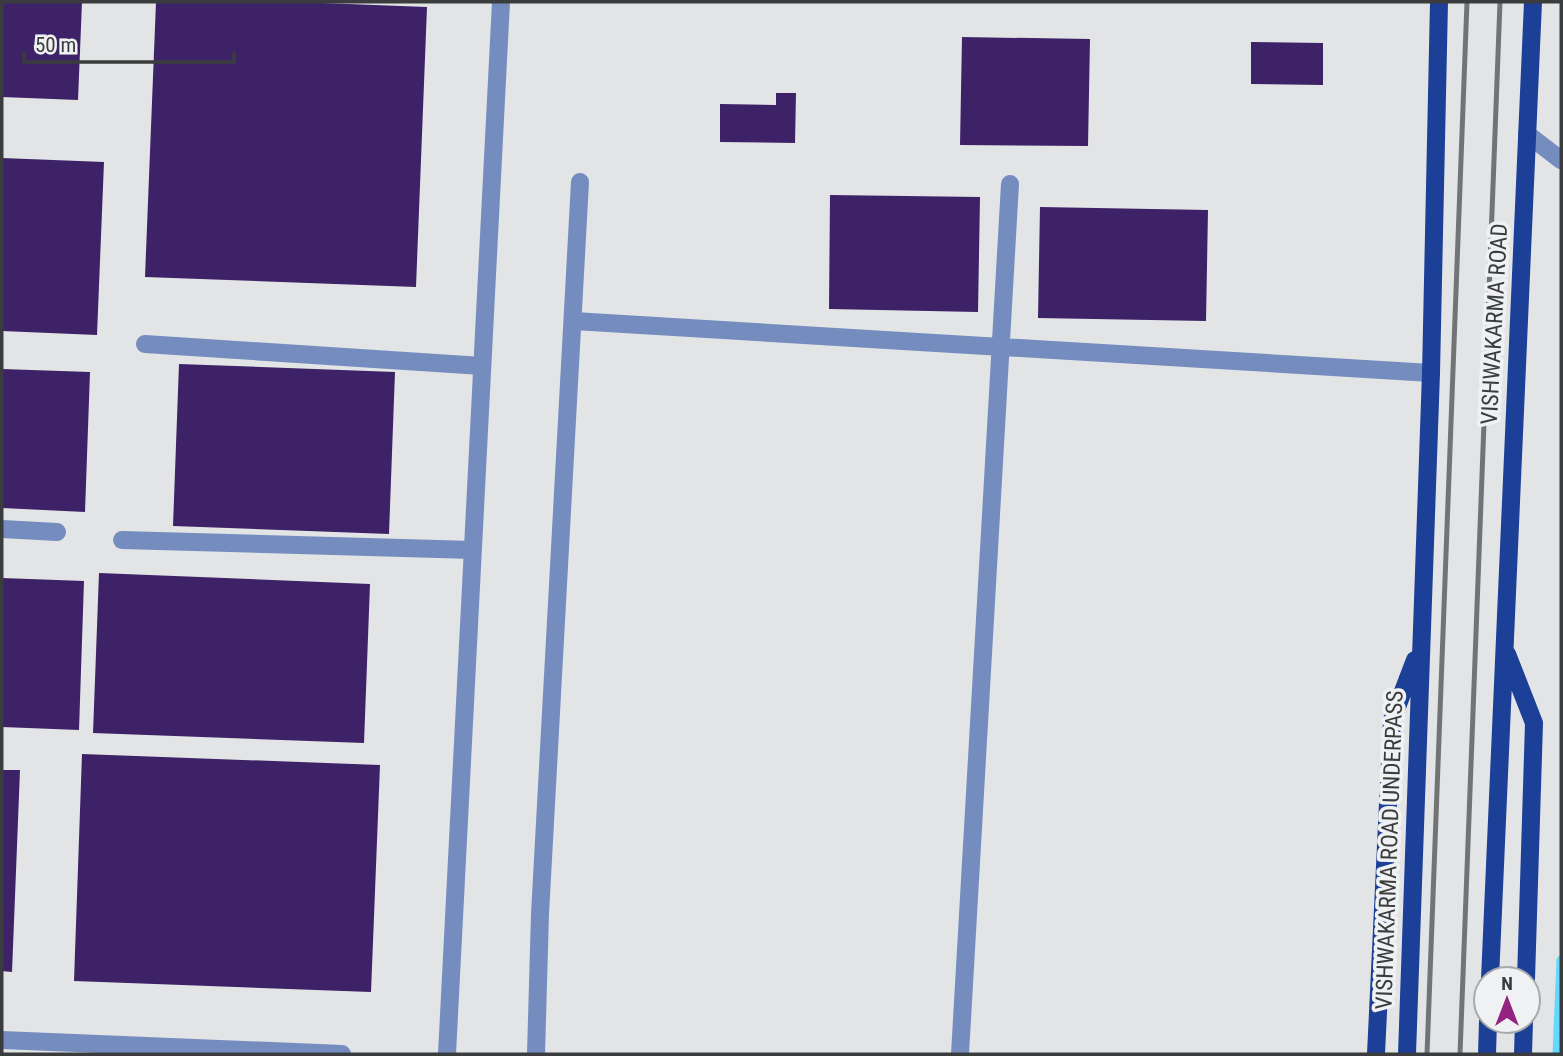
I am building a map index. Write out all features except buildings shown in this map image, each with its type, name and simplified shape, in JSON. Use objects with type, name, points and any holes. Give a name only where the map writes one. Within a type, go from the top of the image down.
[{"type":"main road","points":[[1376,1054],[1392,720],[1420,646],[1431,373],[1439,2]]},
{"type":"main road","name":"VISHWAKARMA ROAD","points":[[1504,648],[1532,2]]},
{"type":"main road","name":"VISHWAKARMA ROAD UNDERPASS","points":[[1407,1054],[1420,646]]},
{"type":"main road","points":[[1491,965],[1504,648]]},
{"type":"main road","points":[[1504,648],[1534,723],[1526,965]]},
{"type":"main road","points":[[1487,1054],[1488,1035]]},
{"type":"main road","points":[[1523,1054],[1524,1035]]},
{"type":"street","points":[[447,1054],[501,2]]},
{"type":"street","points":[[1527,134],[1561,160]]},
{"type":"street","points":[[536,1054],[541,900],[580,182]]},
{"type":"street","points":[[960,1054],[1010,184]]},
{"type":"street","points":[[574,321],[999,349],[1431,373]]},
{"type":"street","points":[[145,344],[482,366]]},
{"type":"street","points":[[2,529],[57,532]]},
{"type":"street","points":[[122,540],[473,550]]},
{"type":"street","points":[[2,1040],[342,1054]]},
{"type":"waterway","points":[[1557,1054],[1561,960]]},
{"type":"railway","points":[[1427,1054],[1467,2]]},
{"type":"railway","points":[[1460,1054],[1500,2]]}]
